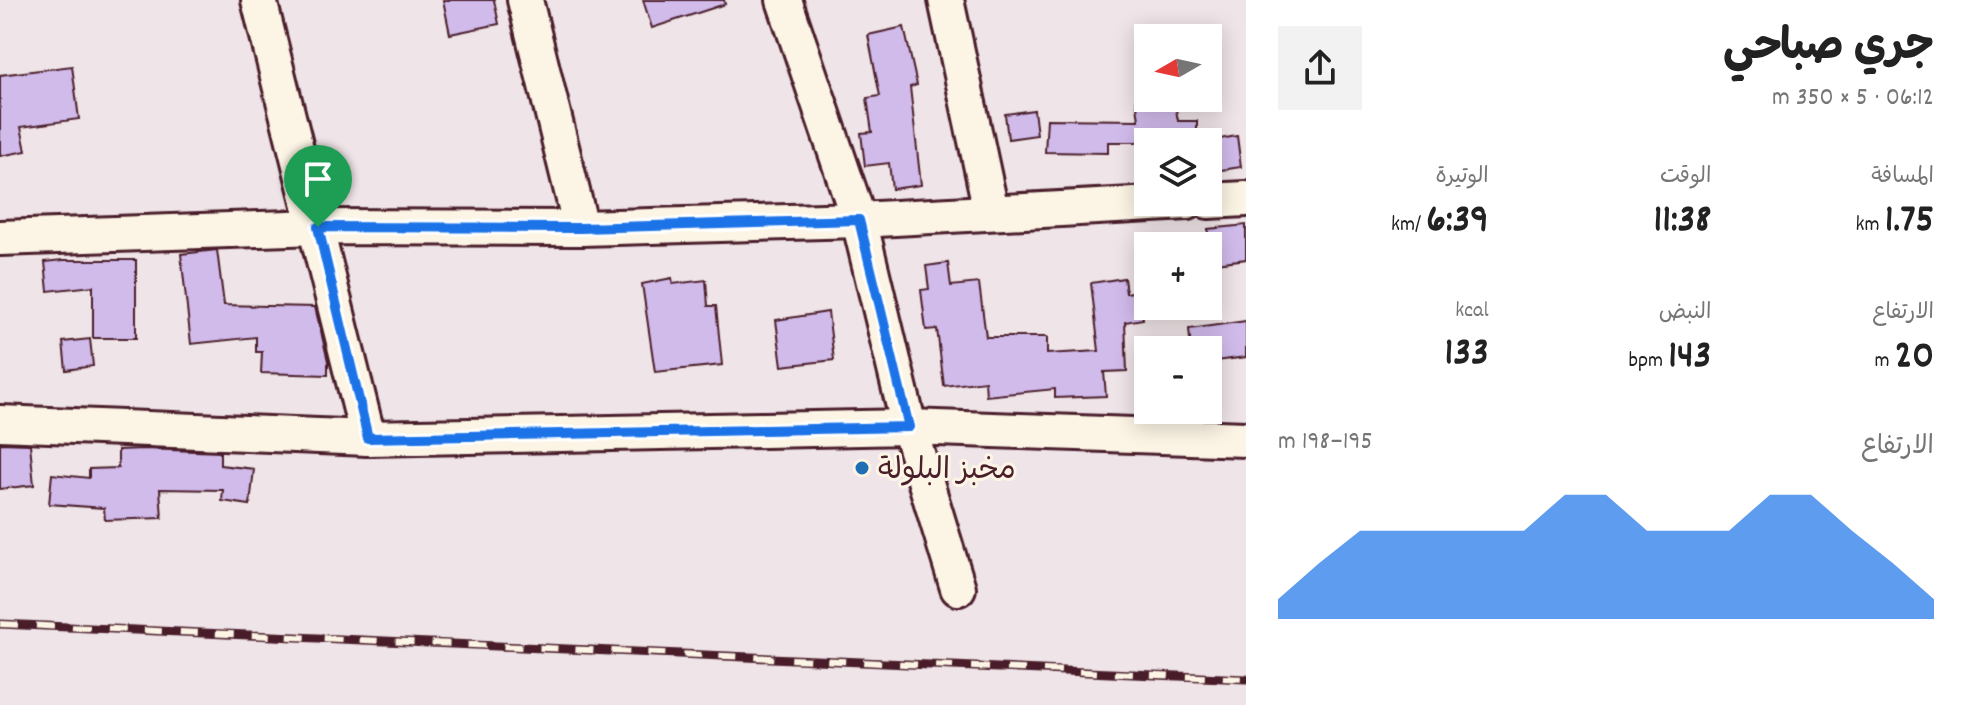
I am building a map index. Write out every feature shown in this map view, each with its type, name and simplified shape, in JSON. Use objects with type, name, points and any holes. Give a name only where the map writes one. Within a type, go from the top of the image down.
[{"type":"street","points":[[259,0],[318,227],[368,438]]},
{"type":"street","points":[[525,0],[581,228]]},
{"type":"street","points":[[784,0],[859,220],[909,427],[958,588]]},
{"type":"street","points":[[946,0],[991,211]]},
{"type":"street","points":[[1222,200],[1246,199]]},
{"type":"street","points":[[0,238],[318,227],[581,228],[859,220],[1134,204]]},
{"type":"street","points":[[0,423],[368,438],[909,427],[1246,439]]},
{"type":"building","points":[[443,0],[494,0],[499,24],[450,34]]},
{"type":"building","points":[[643,0],[724,0],[725,4],[652,28]]},
{"type":"building","points":[[904,27],[917,85],[910,87],[921,185],[892,189],[889,163],[865,166],[861,133],[872,132],[867,98],[880,96],[868,35]]},
{"type":"building","points":[[72,66],[79,119],[21,127],[26,151],[0,156],[0,75]]},
{"type":"building","points":[[1034,110],[1037,135],[1008,139],[1005,114]]},
{"type":"building","points":[[1138,112],[1176,112],[1178,121],[1197,121],[1197,128],[1134,128],[1134,142],[1108,142],[1108,153],[1045,152],[1047,119],[1139,120]]},
{"type":"building","points":[[1237,136],[1241,167],[1222,170],[1222,139]]},
{"type":"building","points":[[1246,225],[1246,259],[1222,262],[1222,232],[1208,232],[1208,229]]},
{"type":"building","points":[[217,250],[224,305],[315,307],[328,361],[328,375],[261,373],[262,352],[256,352],[256,337],[191,344],[181,254]]},
{"type":"building","points":[[136,260],[136,338],[93,338],[93,286],[48,291],[45,262]]},
{"type":"building","points":[[948,263],[951,286],[979,283],[986,337],[1047,337],[1047,354],[1099,351],[1091,283],[1124,278],[1126,293],[1134,292],[1134,320],[1137,320],[1125,322],[1127,371],[1104,372],[1106,396],[1055,398],[1055,389],[986,396],[985,381],[944,386],[937,329],[926,330],[921,290],[929,289],[926,266]]},
{"type":"building","points":[[672,278],[673,284],[706,280],[708,306],[716,306],[722,365],[655,372],[642,284]]},
{"type":"building","points":[[828,312],[834,360],[782,366],[776,320]]},
{"type":"building","points":[[1246,321],[1246,357],[1222,360],[1222,336],[1190,336],[1189,329]]},
{"type":"building","points":[[90,339],[93,366],[66,370],[63,342]]},
{"type":"building","points":[[0,443],[30,444],[34,485],[0,489]]},
{"type":"building","points":[[118,450],[220,452],[220,465],[254,469],[250,505],[222,501],[223,490],[160,489],[162,518],[105,520],[104,508],[49,504],[52,474],[89,478],[89,469],[118,468]]},
{"type":"railway","points":[[0,624],[1246,679]]},
{"type":"place","name":"مخبز البلولة","points":[[862,468]]},
{"type":"route","points":[[859,220],[909,427],[368,438],[318,227],[581,228],[859,220]]}]
